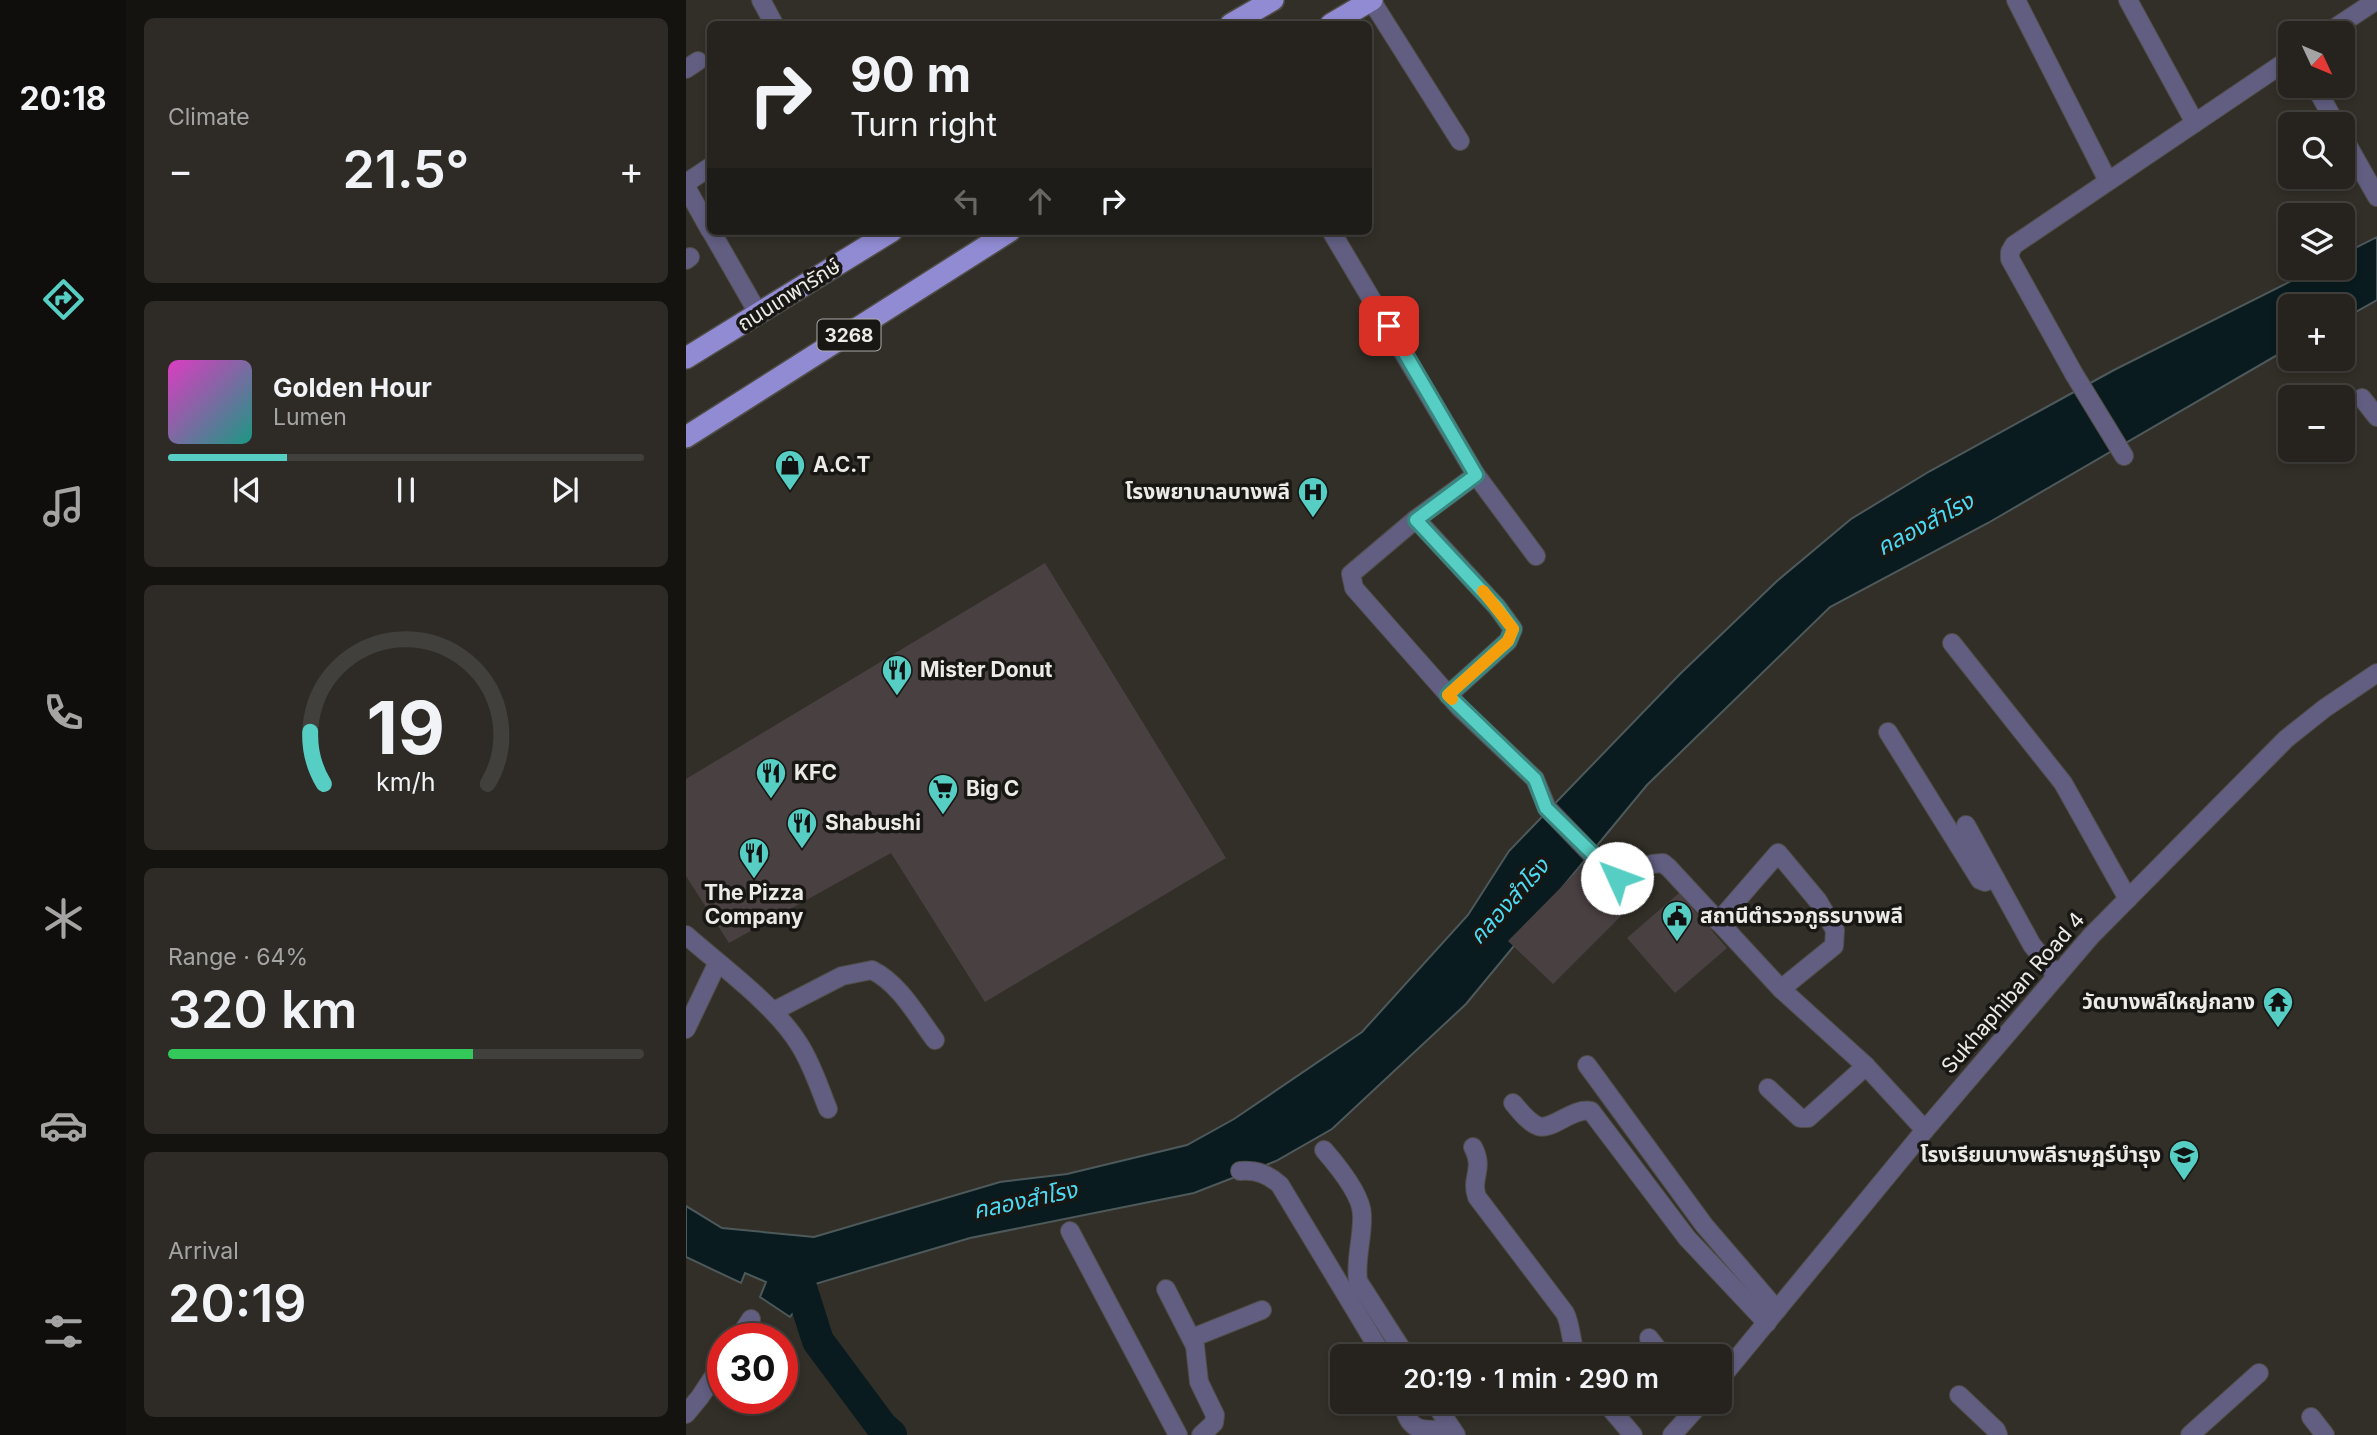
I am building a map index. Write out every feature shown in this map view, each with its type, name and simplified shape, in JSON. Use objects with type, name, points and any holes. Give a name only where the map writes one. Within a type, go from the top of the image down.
[{"type":"main road","points":[[1236,21],[1273,0]]},
{"type":"main road","points":[[1337,21],[1372,0]]},
{"type":"main road","name":"ถนนเทพารักษ์","points":[[686,358],[883,235]]},
{"type":"main road","name":"3268","points":[[686,437],[1004,235]]},
{"type":"street","points":[[761,0],[772,21]]},
{"type":"street","points":[[1372,0],[1460,141]]},
{"type":"street","points":[[2016,0],[2108,181]]},
{"type":"street","points":[[2128,0],[2195,123]]},
{"type":"street","points":[[2345,21],[2377,0]]},
{"type":"street","points":[[2124,456],[2074,374],[2010,259],[2010,252],[2014,245],[2278,67]]},
{"type":"street","points":[[2355,158],[2377,197]]},
{"type":"street","points":[[707,169],[686,185],[707,224]]},
{"type":"street","points":[[713,235],[758,313]]},
{"type":"street","points":[[1333,235],[1476,475],[1536,556]]},
{"type":"street","points":[[2362,398],[2377,417]]},
{"type":"street","points":[[1476,475],[1351,574],[1354,588],[1448,695],[1535,779],[1546,808],[1604,867],[1617,878],[1627,879],[1652,864],[1662,863],[1781,989],[1866,1066],[1925,1130]]},
{"type":"street","points":[[1416,520],[1497,607],[1513,629],[1508,641],[1448,695]]},
{"type":"street","points":[[1952,643],[2063,783],[2128,899]]},
{"type":"street","name":"Sukhaphiban Road 4","points":[[1732,1365],[1925,1130],[2091,936],[2286,739],[2325,708],[2377,673]]},
{"type":"street","points":[[1888,732],[1980,880],[1984,883],[1995,878]]},
{"type":"street","points":[[1966,825],[2032,945],[2057,976]]},
{"type":"street","points":[[1718,922],[1778,853],[1818,901],[1835,930],[1834,946],[1781,989]]},
{"type":"street","points":[[686,935],[774,1011],[800,1045],[828,1109]]},
{"type":"street","points":[[686,1029],[717,964]]},
{"type":"street","points":[[774,1011],[842,976],[872,970],[883,975],[895,986],[935,1040]]},
{"type":"street","points":[[1587,1065],[1772,1317]]},
{"type":"street","points":[[1768,1088],[1800,1118],[1808,1118],[1866,1066]]},
{"type":"street","points":[[1513,1103],[1529,1120],[1544,1127],[1583,1109],[1591,1111],[1687,1238],[1772,1317]]},
{"type":"street","points":[[1473,1147],[1479,1164],[1479,1173],[1474,1184],[1477,1197],[1565,1313],[1574,1344]]},
{"type":"street","points":[[1324,1150],[1359,1199],[1362,1212],[1356,1267],[1358,1281],[1398,1344]]},
{"type":"street","points":[[1240,1171],[1262,1173],[1280,1185],[1376,1344]]},
{"type":"street","points":[[1070,1231],[1178,1435]]},
{"type":"street","points":[[1166,1289],[1192,1338],[1197,1356],[1199,1382],[1216,1419],[1201,1435]]},
{"type":"street","points":[[1192,1338],[1262,1310]]},
{"type":"street","points":[[748,1323],[751,1319]]},
{"type":"street","points":[[1649,1338],[1654,1344]]},
{"type":"street","points":[[2190,1435],[2259,1373]]},
{"type":"street","points":[[686,1414],[707,1384]]},
{"type":"street","points":[[1959,1395],[1998,1435]]},
{"type":"street","points":[[1405,1414],[1411,1425],[1419,1430],[1454,1432]]},
{"type":"street","points":[[1442,1414],[1454,1432]]},
{"type":"street","points":[[1615,1414],[1633,1435]]},
{"type":"street","points":[[1672,1435],[1690,1414]]},
{"type":"street","points":[[2311,1417],[2325,1435]]},
{"type":"water","name":"คลองสำโรง","points":[[2377,237],[2377,300],[2355,312],[2355,294],[2278,294],[2278,355],[1988,523],[1830,607],[1647,785],[1466,1004],[1332,1129],[1276,1161],[1194,1193],[970,1238],[815,1284],[790,1317],[760,1297],[766,1282],[745,1273],[741,1283],[686,1257],[686,1206],[722,1228],[814,1237],[1000,1182],[1067,1174],[1187,1145],[1234,1119],[1362,1032],[1468,915],[1509,851],[1680,674],[1777,581],[1851,519],[1930,471],[2114,370],[2293,280],[2355,280],[2355,248]]},
{"type":"building","name":"Big C","points":[[1045,563],[1226,858],[985,1002],[891,853],[729,943],[686,876],[686,779]]},
{"type":"building","points":[[1581,867],[1624,913],[1553,984],[1508,941]]},
{"type":"building","name":"สถานีตำรวจภูธรบางพลี","points":[[1679,893],[1727,948],[1675,993],[1627,938]]},
{"type":"waterway","points":[[792,1259],[818,1341],[882,1427],[891,1435]]},
{"type":"slow traffic","points":[[1452,699],[1448,695],[1508,641],[1513,629],[1483,591]]},
{"type":"place","name":"A.C.T","points":[[790,492]]},
{"type":"place","name":"โรงพยาบาลบางพลี","points":[[1313,519]]},
{"type":"place","name":"Mister Donut","points":[[897,697]]},
{"type":"place","name":"KFC","points":[[771,800]]},
{"type":"place","name":"Big C","points":[[943,816]]},
{"type":"place","name":"Shabushi","points":[[802,850]]},
{"type":"place","name":"The Pizza Company","points":[[754,880]]},
{"type":"place","name":"สถานีตำรวจภูธรบางพลี","points":[[1677,943]]},
{"type":"place","name":"วัดบางพลีใหญ่กลาง","points":[[2278,1029]]},
{"type":"place","name":"โรงเรียนบางพลีราษฎร์บำรุง","points":[[2184,1182]]},
{"type":"route","points":[[1389,326],[1476,475],[1416,520],[1497,607],[1513,629],[1508,641],[1448,695],[1535,779],[1546,808],[1617,878]]}]
